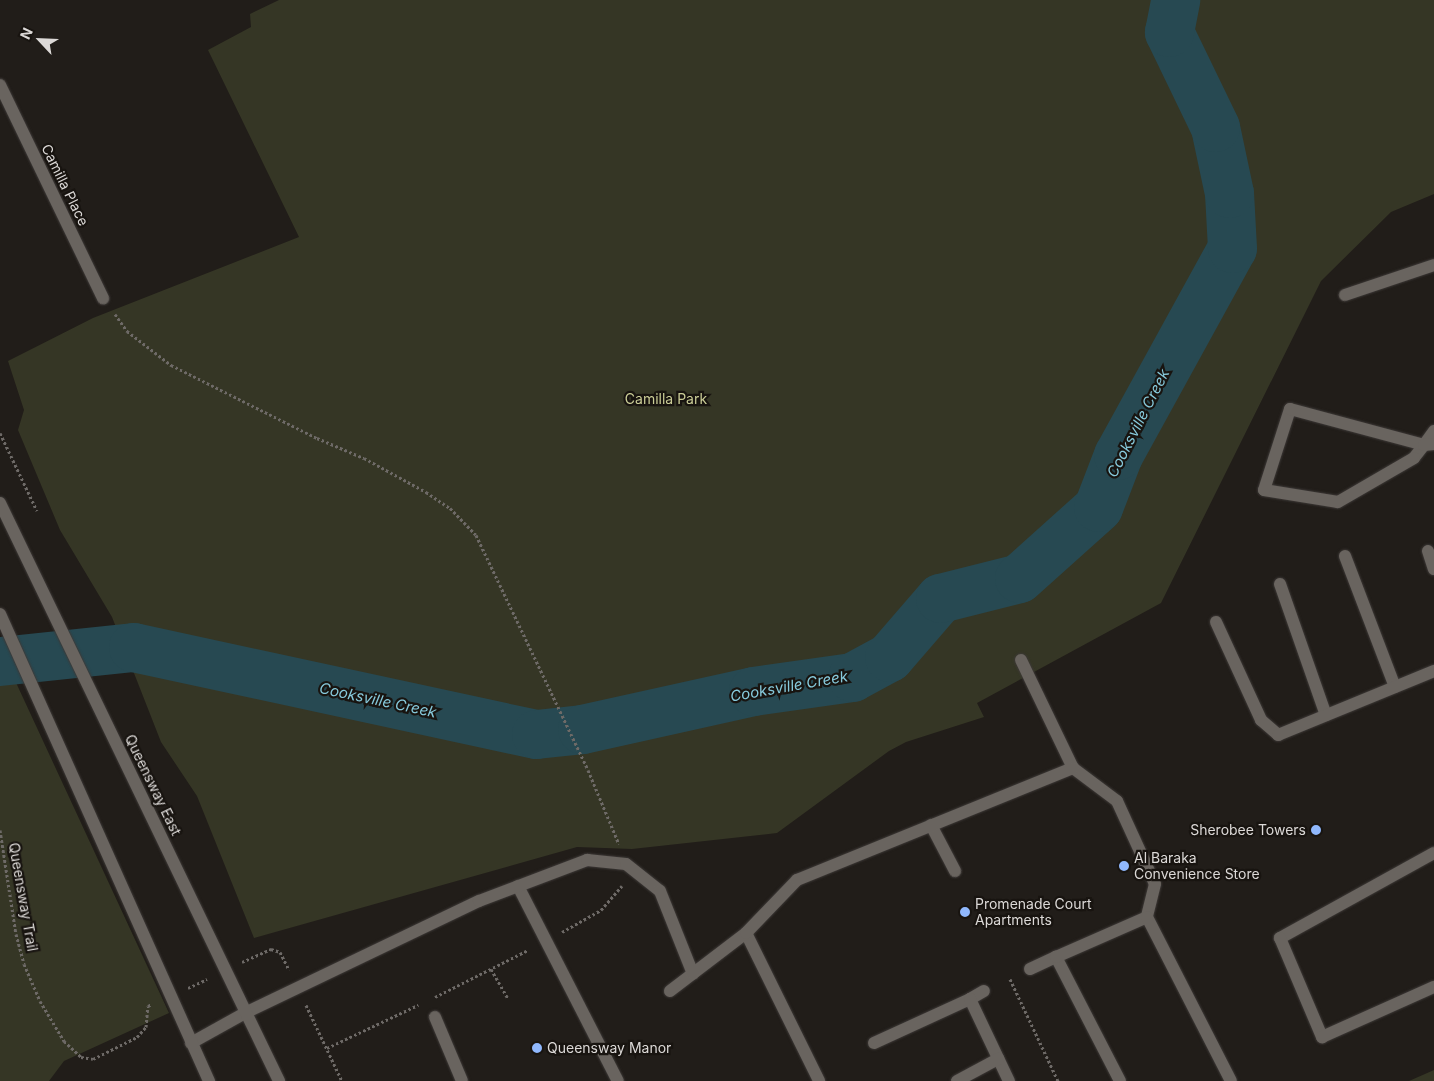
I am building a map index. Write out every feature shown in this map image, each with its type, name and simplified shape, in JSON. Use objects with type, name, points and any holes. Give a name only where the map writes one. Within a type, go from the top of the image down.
[{"type":"main road","name":"Camilla Place","points":[[0,84],[103,298]]},
{"type":"main road","points":[[1345,296],[1434,264]]},
{"type":"main road","points":[[1429,444],[1290,409],[1264,490],[1338,502],[1414,458],[1429,444],[1434,431]]},
{"type":"main road","name":"Queensway East","points":[[0,503],[279,1081]]},
{"type":"main road","points":[[1428,551],[1434,569]]},
{"type":"main road","points":[[1346,556],[1395,687]]},
{"type":"main road","points":[[1280,584],[1326,715]]},
{"type":"main road","points":[[0,614],[209,1081]]},
{"type":"main road","points":[[1216,622],[1261,720],[1278,735],[1434,670]]},
{"type":"main road","points":[[1021,660],[1073,768],[1117,800],[1155,884],[1147,917],[1230,1081]]},
{"type":"main road","points":[[670,991],[746,933],[797,880],[1073,768]]},
{"type":"main road","points":[[930,825],[955,871]]},
{"type":"main road","points":[[1434,855],[1280,938],[1322,1037],[1434,987]]},
{"type":"main road","points":[[192,1043],[247,1012],[479,901],[587,860],[631,867],[660,891],[693,974]]},
{"type":"main road","points":[[518,886],[618,1081]]},
{"type":"main road","points":[[1030,968],[1147,917]]},
{"type":"main road","points":[[746,933],[819,1081]]},
{"type":"main road","points":[[1056,958],[1120,1081]]},
{"type":"main road","points":[[874,1043],[984,991]]},
{"type":"main road","points":[[970,999],[1009,1081]]},
{"type":"main road","points":[[435,1017],[462,1081]]},
{"type":"main road","points":[[957,1081],[998,1058]]},
{"type":"path","points":[[103,298],[127,331],[170,365],[364,458],[426,492],[450,508],[476,535],[588,770],[631,867],[601,910],[546,941],[429,1000]]},
{"type":"path","points":[[0,433],[37,511]]},
{"type":"path","name":"Queensway Trail","points":[[0,830],[16,934],[24,964],[40,1001],[64,1041],[81,1057],[93,1059],[137,1037],[146,1027],[148,1006],[153,1004]]},
{"type":"path","points":[[266,951],[271,949],[281,956]]},
{"type":"path","points":[[491,969],[508,1000]]},
{"type":"path","points":[[1010,979],[1058,1081]]},
{"type":"path","points":[[327,1048],[420,1004]]},
{"type":"path","points":[[317,1027],[342,1081]]},
{"type":"green space","name":"Camilla Park","points":[[279,0],[1434,0],[1434,194],[1391,212],[1321,281],[1161,603],[977,703],[984,717],[906,742],[889,751],[777,833],[632,849],[577,847],[254,938],[197,796],[161,742],[112,617],[60,530],[18,430],[24,410],[8,361],[93,318],[299,237],[208,50],[251,27],[250,14]]},
{"type":"green space","points":[[0,648],[169,1013],[64,1061],[49,1081],[0,1081]]},
{"type":"green space","points":[[1434,1070],[1434,1081],[1409,1081]]},
{"type":"waterway","name":"Cooksville Creek","points":[[0,661],[133,647],[536,734],[582,729],[753,691],[852,677],[889,657],[940,598],[1019,578],[1098,507],[1118,455],[1232,248],[1229,193],[1215,127],[1169,32],[1175,0]]},
{"type":"place","name":"Sherobee Towers","points":[[1316,830]]},
{"type":"place","name":"Al Baraka Convenience Store","points":[[1124,866]]},
{"type":"place","name":"Promenade Court Apartments","points":[[965,912]]},
{"type":"place","name":"Queensway Manor","points":[[537,1048]]}]
